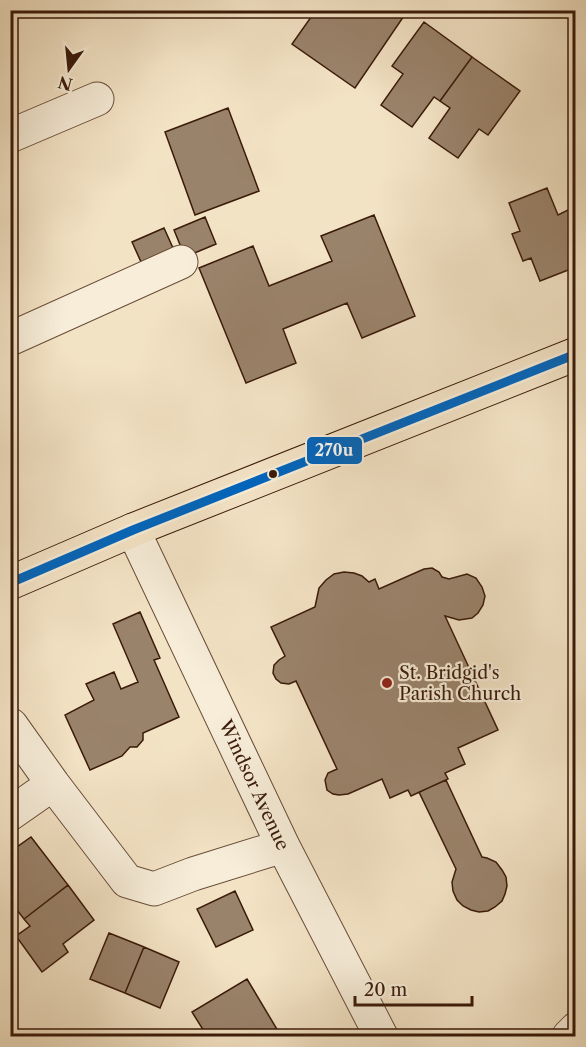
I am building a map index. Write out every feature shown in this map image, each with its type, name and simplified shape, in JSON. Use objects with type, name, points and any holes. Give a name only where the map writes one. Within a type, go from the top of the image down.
[{"type":"main road","points":[[10,583],[133,530],[576,354]]},
{"type":"street","points":[[10,136],[97,99]]},
{"type":"street","points":[[10,339],[181,262]]},
{"type":"street","name":"Windsor Avenue","points":[[133,530],[283,846],[381,1036]]},
{"type":"street","points":[[11,724],[52,784],[127,881],[154,890],[194,874],[283,846]]},
{"type":"street","points":[[10,814],[52,784]]},
{"type":"street","points":[[569,1036],[576,1029]]},
{"type":"building","points":[[316,10],[408,10],[355,88],[292,44]]},
{"type":"building","points":[[424,22],[472,57],[440,101],[434,97],[412,127],[381,105],[403,74],[392,66]]},
{"type":"building","points":[[472,57],[520,91],[488,135],[479,129],[458,158],[429,138],[450,108],[440,101]]},
{"type":"building","points":[[228,108],[259,191],[195,215],[165,132]]},
{"type":"building","points":[[547,188],[558,215],[570,209],[576,222],[576,267],[540,281],[531,258],[523,261],[512,234],[520,231],[509,203]]},
{"type":"building","points":[[576,207],[576,222],[570,209]]},
{"type":"building","points":[[374,215],[415,316],[362,338],[347,303],[283,329],[296,363],[246,383],[199,268],[253,246],[269,286],[332,261],[321,236]]},
{"type":"building","points":[[205,217],[216,244],[185,257],[174,230]]},
{"type":"building","points":[[164,228],[178,259],[146,273],[132,242]]},
{"type":"building","name":"St. Bridgid's Parish Church","points":[[432,568],[442,577],[449,579],[467,574],[476,578],[482,587],[485,596],[483,605],[472,618],[459,620],[445,616],[498,730],[458,748],[465,764],[445,773],[448,779],[411,796],[408,790],[390,798],[382,779],[348,794],[333,794],[327,790],[325,780],[328,773],[337,769],[296,681],[289,684],[281,683],[273,673],[274,665],[285,656],[271,627],[315,607],[319,588],[334,574],[354,573],[369,582],[375,579],[379,589],[424,569]]},
{"type":"building","points":[[140,612],[160,658],[154,660],[179,717],[143,733],[143,740],[137,747],[130,747],[122,756],[90,770],[65,715],[94,700],[86,684],[114,672],[121,689],[138,682],[113,624]]},
{"type":"building","points":[[446,780],[482,857],[496,862],[506,877],[507,886],[502,901],[488,911],[471,910],[457,900],[452,882],[456,869],[419,792]]},
{"type":"building","points":[[31,837],[68,885],[24,919],[10,901],[10,852]]},
{"type":"building","points":[[68,885],[94,920],[63,944],[68,952],[42,972],[16,936],[30,926],[24,919]]},
{"type":"building","points":[[235,891],[253,930],[216,947],[197,909]]},
{"type":"building","points":[[109,933],[144,947],[125,993],[90,979]]},
{"type":"building","points":[[144,947],[179,962],[160,1008],[125,993]]},
{"type":"building","points":[[247,979],[281,1036],[207,1036],[192,1012]]},
{"type":"transit line","name":"270u","points":[[10,583],[133,530],[576,354]]},
{"type":"place","name":"St. Bridgid's Parish Church","points":[[387,683]]}]
